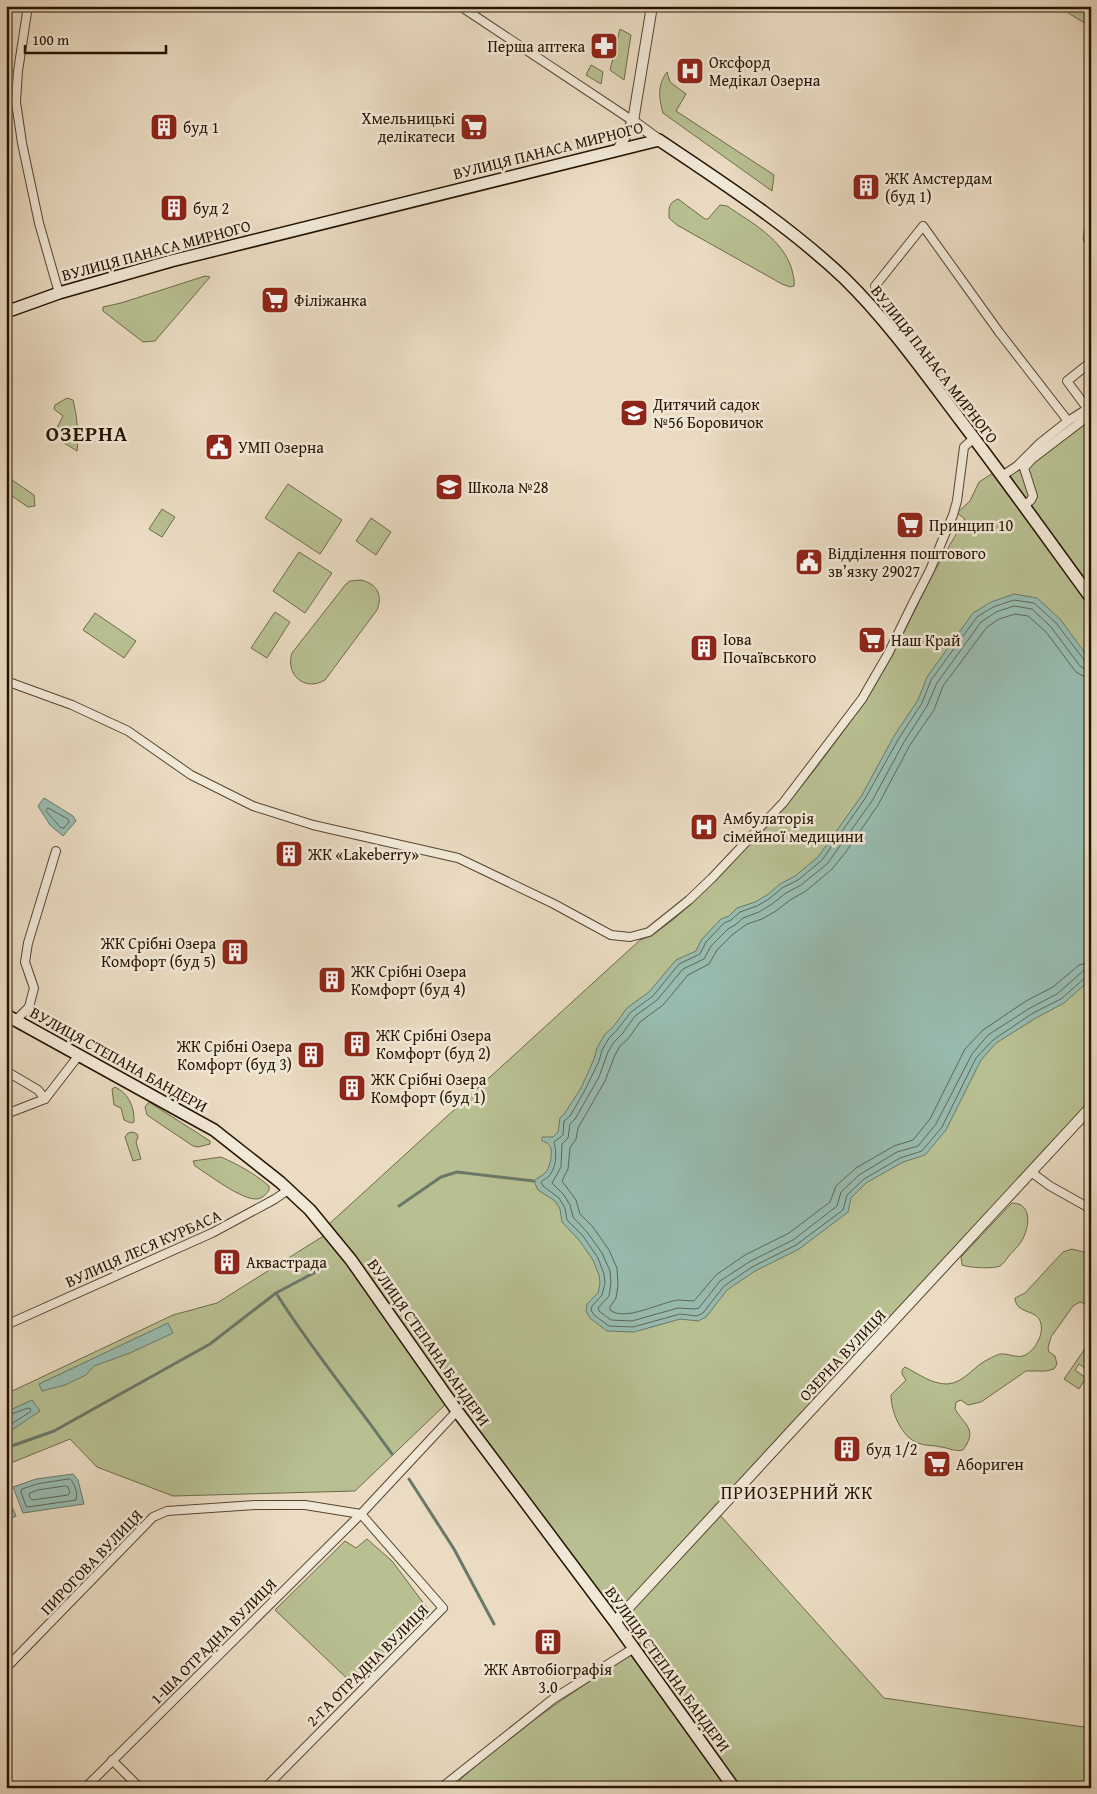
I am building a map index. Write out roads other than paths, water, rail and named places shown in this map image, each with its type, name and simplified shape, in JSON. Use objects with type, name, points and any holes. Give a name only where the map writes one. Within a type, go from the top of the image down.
[{"type":"main road","name":"ВУЛИЦЯ ПАНАСА МИРНОГО","points":[[6,312],[60,293],[179,259],[659,140],[791,232],[845,279],[893,332],[974,438],[1091,598]]},
{"type":"main road","name":"ВУЛИЦЯ СТЕПАНА БАНДЕРИ","points":[[11,1017],[214,1130],[310,1210],[351,1260],[457,1411],[615,1622],[734,1788]]},
{"type":"street","points":[[28,6],[18,71],[16,102],[22,143],[39,223],[60,293]]},
{"type":"street","points":[[460,6],[659,140]]},
{"type":"street","points":[[618,150],[633,122],[652,6]]},
{"type":"street","points":[[875,286],[923,226],[999,332],[1020,356],[1068,421]]},
{"type":"street","points":[[1089,409],[1067,381],[1091,362]]},
{"type":"street","points":[[1002,476],[1017,466],[1039,444],[1068,421],[1089,409]]},
{"type":"street","points":[[1024,506],[1033,496],[1024,468],[1089,409]]},
{"type":"street","points":[[6,681],[72,705],[128,731],[192,774],[253,806],[313,825],[458,858],[554,904],[611,935],[620,937],[639,936],[649,932],[672,916],[712,878],[783,804],[862,698],[888,654],[930,570],[957,501],[964,447],[974,438]]},
{"type":"street","points":[[11,1017],[29,1007],[34,988],[25,962],[56,851]]},
{"type":"street","points":[[6,1114],[45,1099],[79,1055]]},
{"type":"street","points":[[6,1071],[38,1090],[45,1099]]},
{"type":"street","name":"ОЗЕРНА ВУЛИЦЯ","points":[[615,1622],[1091,1107]]},
{"type":"street","points":[[1031,1172],[1050,1186],[1091,1209]]},
{"type":"street","name":"ВУЛИЦЯ ЛЕСЯ КУРБАСА","points":[[6,1325],[212,1233],[288,1190]]},
{"type":"street","name":"1-ША ОТРАДНА ВУЛИЦЯ","points":[[85,1788],[361,1514],[457,1411]]},
{"type":"street","name":"ПИРОГОВА ВУЛИЦЯ","points":[[6,1668],[153,1517],[167,1511],[255,1505],[305,1505],[361,1514]]},
{"type":"street","name":"2-ГА ОТРАДНА ВУЛИЦЯ","points":[[265,1788],[443,1608],[361,1514]]},
{"type":"street","points":[[441,1788],[553,1699],[634,1648]]},
{"type":"street","points":[[112,1760],[140,1788]]},
{"type":"water","points":[[1014,594],[1037,598],[1060,619],[1091,661],[1091,979],[1064,1003],[996,1043],[981,1060],[946,1130],[925,1155],[903,1162],[866,1183],[851,1198],[848,1212],[799,1249],[755,1271],[727,1290],[706,1317],[698,1321],[680,1319],[634,1332],[607,1331],[590,1318],[586,1311],[587,1304],[598,1293],[600,1283],[593,1260],[579,1240],[562,1222],[560,1209],[555,1201],[538,1190],[534,1181],[547,1171],[550,1162],[550,1147],[542,1141],[542,1137],[553,1137],[558,1132],[560,1118],[581,1088],[597,1048],[605,1034],[613,1027],[627,1008],[649,992],[676,960],[696,951],[702,939],[721,919],[729,916],[737,908],[755,902],[767,895],[818,857],[862,795],[894,736],[918,700],[927,677],[973,613],[991,602]]},
{"type":"water","points":[[44,798],[73,816],[76,821],[63,836],[50,825],[38,806]]},
{"type":"water","points":[[168,1323],[173,1333],[130,1353],[94,1366],[86,1375],[65,1385],[42,1391],[39,1384]]},
{"type":"water","points":[[32,1400],[40,1411],[9,1432],[6,1412]]},
{"type":"water","points":[[73,1474],[78,1480],[84,1504],[23,1513],[13,1487],[36,1479]]},
{"type":"water","points":[[6,1493],[16,1516],[6,1521]]},
{"type":"waterway","points":[[399,1206],[441,1177],[457,1172],[534,1181]]},
{"type":"waterway","points":[[6,1448],[54,1431],[210,1344],[276,1293],[325,1267]]},
{"type":"waterway","points":[[276,1293],[392,1454]]},
{"type":"waterway","points":[[409,1479],[454,1549],[494,1624]]},
{"type":"place","name":"Перша аптека","points":[[604,46]]},
{"type":"place","name":"Оксфорд Медікал Озерна","points":[[690,71]]},
{"type":"place","name":"буд 1","points":[[164,127]]},
{"type":"place","name":"Хмельницькі делікатеси","points":[[474,127]]},
{"type":"place","name":"ЖК Амстердам (буд 1)","points":[[866,187]]},
{"type":"place","name":"буд 2","points":[[174,208]]},
{"type":"place","name":"Філіжанка","points":[[275,300]]},
{"type":"place","name":"Дитячий садок №56 Боровичок","points":[[634,413]]},
{"type":"place","name":"УМП Озерна","points":[[219,447]]},
{"type":"place","name":"Школа №28","points":[[449,487]]},
{"type":"place","name":"Принцип 10","points":[[910,525]]},
{"type":"place","name":"Відділення поштового зв’язку 29027","points":[[809,562]]},
{"type":"place","name":"Наш Край","points":[[872,640]]},
{"type":"place","name":"Іова Почаївського","points":[[704,648]]},
{"type":"place","name":"Амбулаторія сімейної медицини","points":[[704,827]]},
{"type":"place","name":"ЖК «Lakeberry»","points":[[289,854]]},
{"type":"place","name":"ЖК Срібні Озера Комфорт (буд 5)","points":[[235,952]]},
{"type":"place","name":"ЖК Срібні Озера Комфорт (буд 4)","points":[[332,980]]},
{"type":"place","name":"ЖК Срібні Озера Комфорт (буд 2)","points":[[357,1044]]},
{"type":"place","name":"ЖК Срібні Озера Комфорт (буд 3)","points":[[311,1055]]},
{"type":"place","name":"ЖК Срібні Озера Комфорт (буд 1)","points":[[352,1088]]},
{"type":"place","name":"Аквастрада","points":[[227,1262]]},
{"type":"place","name":"буд 1/2","points":[[847,1449]]},
{"type":"place","name":"Абориген","points":[[937,1464]]},
{"type":"place","name":"ЖК Автобіографія 3.0","points":[[548,1642]]},
{"type":"district","name":"ОЗЕРНА","points":[[87,433]]},
{"type":"district","name":"ПРИОЗЕРНИЙ ЖК","points":[[797,1492]]}]
